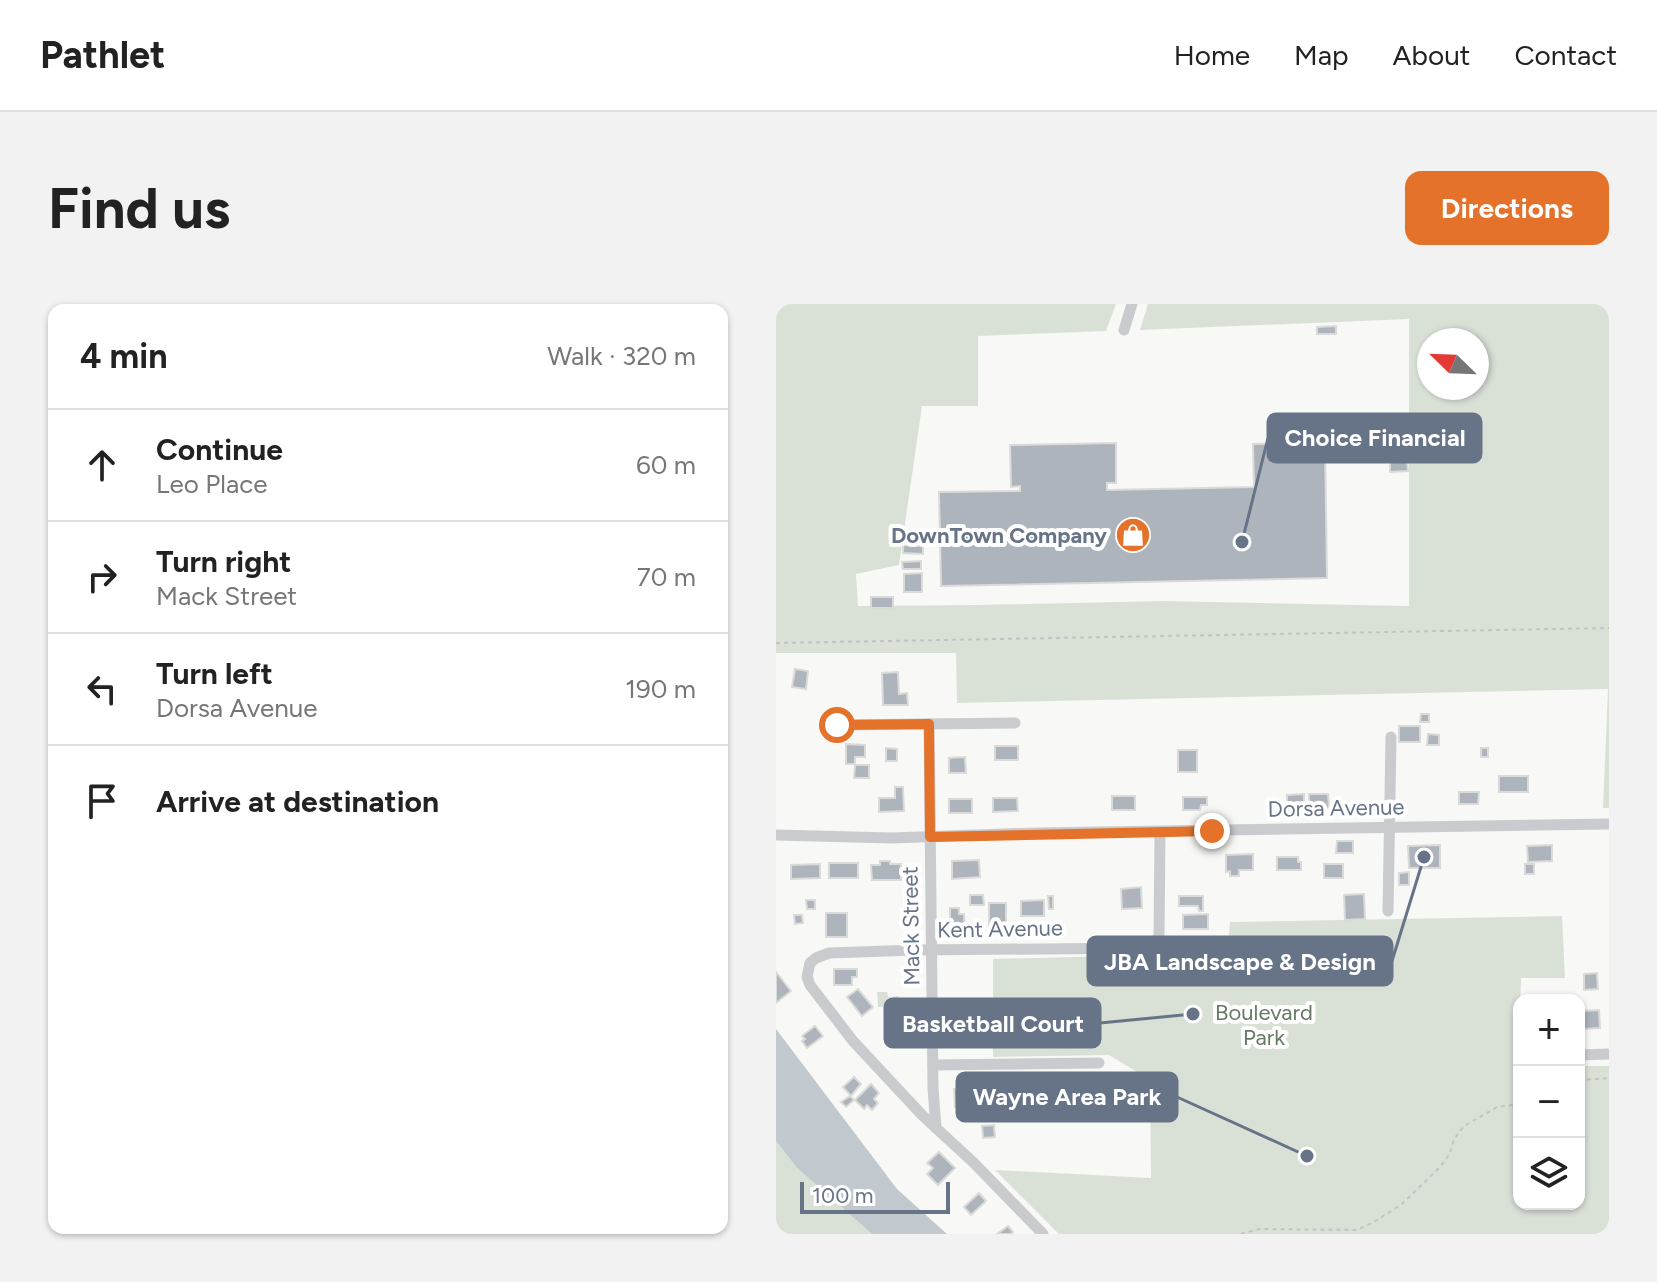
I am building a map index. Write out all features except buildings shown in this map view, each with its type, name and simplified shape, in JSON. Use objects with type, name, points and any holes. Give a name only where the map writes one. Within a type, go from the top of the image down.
[{"type":"street","points":[[1124,330],[1132,304]]},
{"type":"street","points":[[837,725],[1015,723]]},
{"type":"street","name":"Mack Street","points":[[929,724],[936,1128]]},
{"type":"street","points":[[1388,911],[1391,737]]},
{"type":"street","name":"Dorsa Avenue","points":[[776,835],[930,837],[1609,824]]},
{"type":"street","name":"Kent Avenue","points":[[936,1128],[868,1058],[810,985],[807,977],[810,963],[823,954],[841,953],[1147,948],[1159,936],[1160,832]]},
{"type":"street","points":[[1585,1055],[1609,1054]]},
{"type":"street","points":[[933,1065],[1099,1063]]},
{"type":"street","points":[[936,1128],[1043,1234]]},
{"type":"path","points":[[776,643],[1609,628]]},
{"type":"path","points":[[1585,1080],[1609,1078]]},
{"type":"path","points":[[1241,1234],[1259,1229],[1357,1230],[1374,1222],[1402,1204],[1441,1166],[1464,1126],[1497,1107],[1513,1105]]},
{"type":"green space","points":[[776,304],[1116,304],[1106,331],[978,336],[978,406],[922,406],[899,565],[856,574],[858,606],[1163,601],[1409,606],[1409,319],[1140,330],[1148,304],[1609,304],[1609,808],[1603,808],[1608,689],[957,703],[956,653],[776,653]]},
{"type":"green space","name":"Boulevard Park","points":[[1562,916],[1565,978],[1521,978],[1520,994],[1513,994],[1513,1210],[1585,1210],[1585,1066],[1609,1066],[1609,1234],[1059,1234],[995,1170],[1151,1178],[1150,1080],[1109,1055],[993,1057],[993,959],[1150,955],[1163,947],[1228,947],[1230,922]]},
{"type":"green space","points":[[877,992],[887,992],[888,997],[899,996],[899,1006],[878,1007]]},
{"type":"green space","points":[[776,1141],[797,1168],[872,1234],[780,1234],[776,1229]]},
{"type":"shaded area","points":[[776,1029],[897,1189],[947,1234],[872,1234],[797,1168],[776,1141]]},
{"type":"place","name":"DownTown Company","points":[[1133,535]]},
{"type":"place","name":"Choice Financial","points":[[1242,542]]},
{"type":"place","name":"JBA Landscape & Design","points":[[1424,857]]},
{"type":"place","name":"Basketball Court","points":[[1193,1014]]},
{"type":"place","name":"Wayne Area Park","points":[[1307,1156]]},
{"type":"route","points":[[837,725],[929,724],[930,837],[1212,831]]}]
